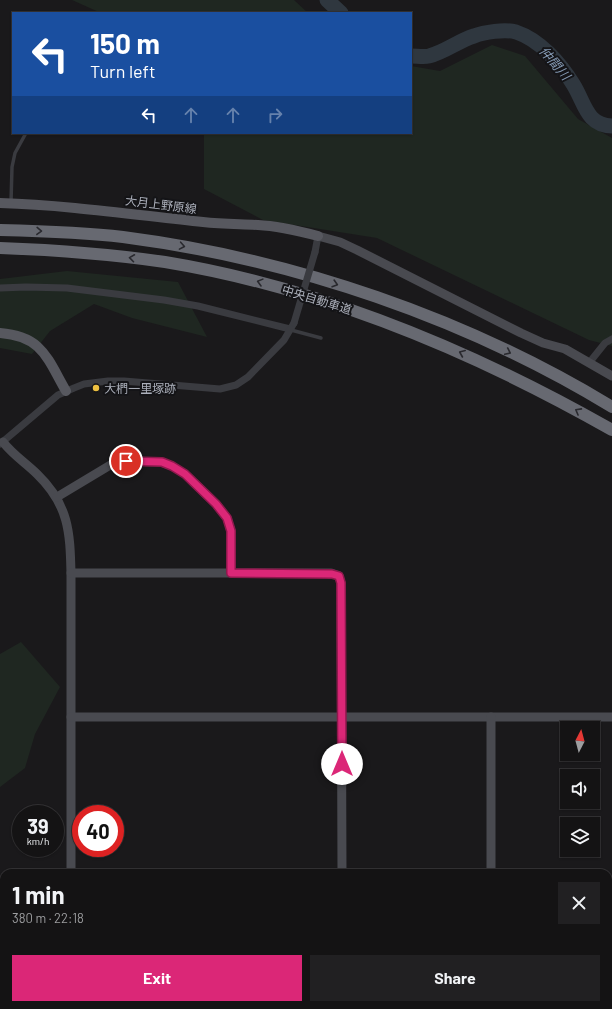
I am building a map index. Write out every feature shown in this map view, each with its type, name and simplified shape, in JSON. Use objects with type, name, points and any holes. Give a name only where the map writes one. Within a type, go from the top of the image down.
[{"type":"highway","name":"中央自動車道","points":[[0,230],[75,233],[122,237],[256,261],[302,274],[392,303],[479,338],[566,381],[612,407]]},
{"type":"highway","name":"中央自動車道","points":[[0,248],[75,252],[150,260],[204,269],[296,292],[388,323],[474,358],[538,389],[612,430]]},
{"type":"main road","name":"大月上野原線","points":[[0,203],[89,208],[207,222],[265,226],[318,236]]},
{"type":"main road","points":[[0,333],[20,335],[35,343],[46,356],[66,391]]},
{"type":"street","points":[[71,869],[71,573],[69,530],[57,497],[46,483],[2,443],[58,395],[84,384],[108,381],[220,389],[230,388],[241,382],[284,340],[292,326],[315,252],[318,236],[357,250],[521,333],[543,343],[565,349],[612,376]]},
{"type":"street","points":[[0,288],[66,288],[164,300],[292,326]]},
{"type":"street","points":[[589,363],[605,343],[612,339]]},
{"type":"street","points":[[57,497],[112,464],[126,461],[162,462],[172,466],[185,474],[216,504],[227,518],[231,531],[231,573]]},
{"type":"street","points":[[71,573],[332,574],[339,576],[341,583],[342,869]]},
{"type":"street","points":[[71,717],[612,717]]},
{"type":"street","points":[[491,717],[491,869]]},
{"type":"lane","points":[[10,203],[12,167],[16,153],[26,134]]},
{"type":"lane","points":[[292,326],[321,338]]},
{"type":"shaded area","points":[[72,0],[294,0],[307,12],[99,12]]},
{"type":"shaded area","points":[[492,45],[525,56],[578,119],[612,138],[612,346],[589,340],[377,238],[263,220],[204,189],[204,134],[412,134],[412,66],[440,71]]},
{"type":"shaded area","points":[[67,271],[178,282],[207,337],[132,318],[94,304],[50,331],[32,354],[0,348],[0,279]]},
{"type":"shaded area","points":[[21,642],[60,687],[35,734],[25,768],[0,787],[0,654]]},
{"type":"waterway","name":"仲間川","points":[[327,0],[340,12]]},
{"type":"waterway","name":"仲間川","points":[[412,56],[427,56],[435,54],[468,38],[483,33],[495,31],[516,32],[541,46],[556,60],[573,84],[591,117],[603,125],[612,126]]},
{"type":"place","name":"大椚一里塚跡","points":[[96,388]]},
{"type":"route","points":[[126,461],[162,462],[172,466],[185,474],[216,504],[227,518],[231,531],[231,573],[332,574],[339,576],[341,583],[342,764]]}]
